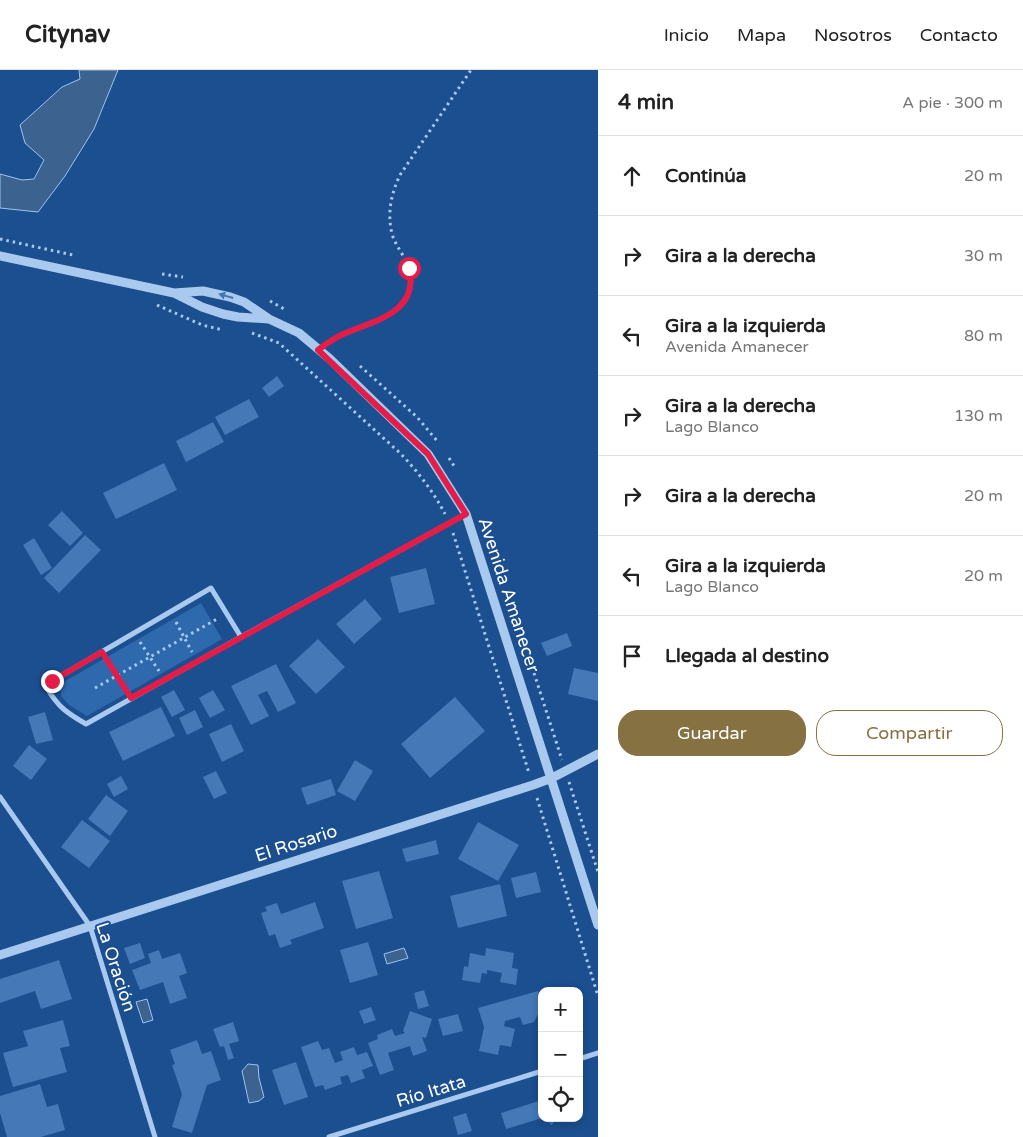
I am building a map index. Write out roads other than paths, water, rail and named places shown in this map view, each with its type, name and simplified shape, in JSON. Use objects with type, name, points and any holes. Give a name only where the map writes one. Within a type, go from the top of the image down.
[{"type":"street","name":"Avenida Amanecer","points":[[0,256],[174,293],[202,307],[223,314],[269,319]]},
{"type":"street","name":"Avenida Amanecer","points":[[174,293],[203,291],[230,297],[298,333],[428,454],[466,514],[598,926]]},
{"type":"street","points":[[241,637],[211,588],[52,681],[47,688],[64,711],[86,724],[466,514]]},
{"type":"street","name":"El Rosario","points":[[0,955],[552,778],[598,754]]},
{"type":"street","name":"La Oración","points":[[0,797],[90,926],[155,1137]]},
{"type":"street","points":[[583,1058],[598,1053]]},
{"type":"street","name":"Río Itata","points":[[329,1137],[538,1072]]}]
